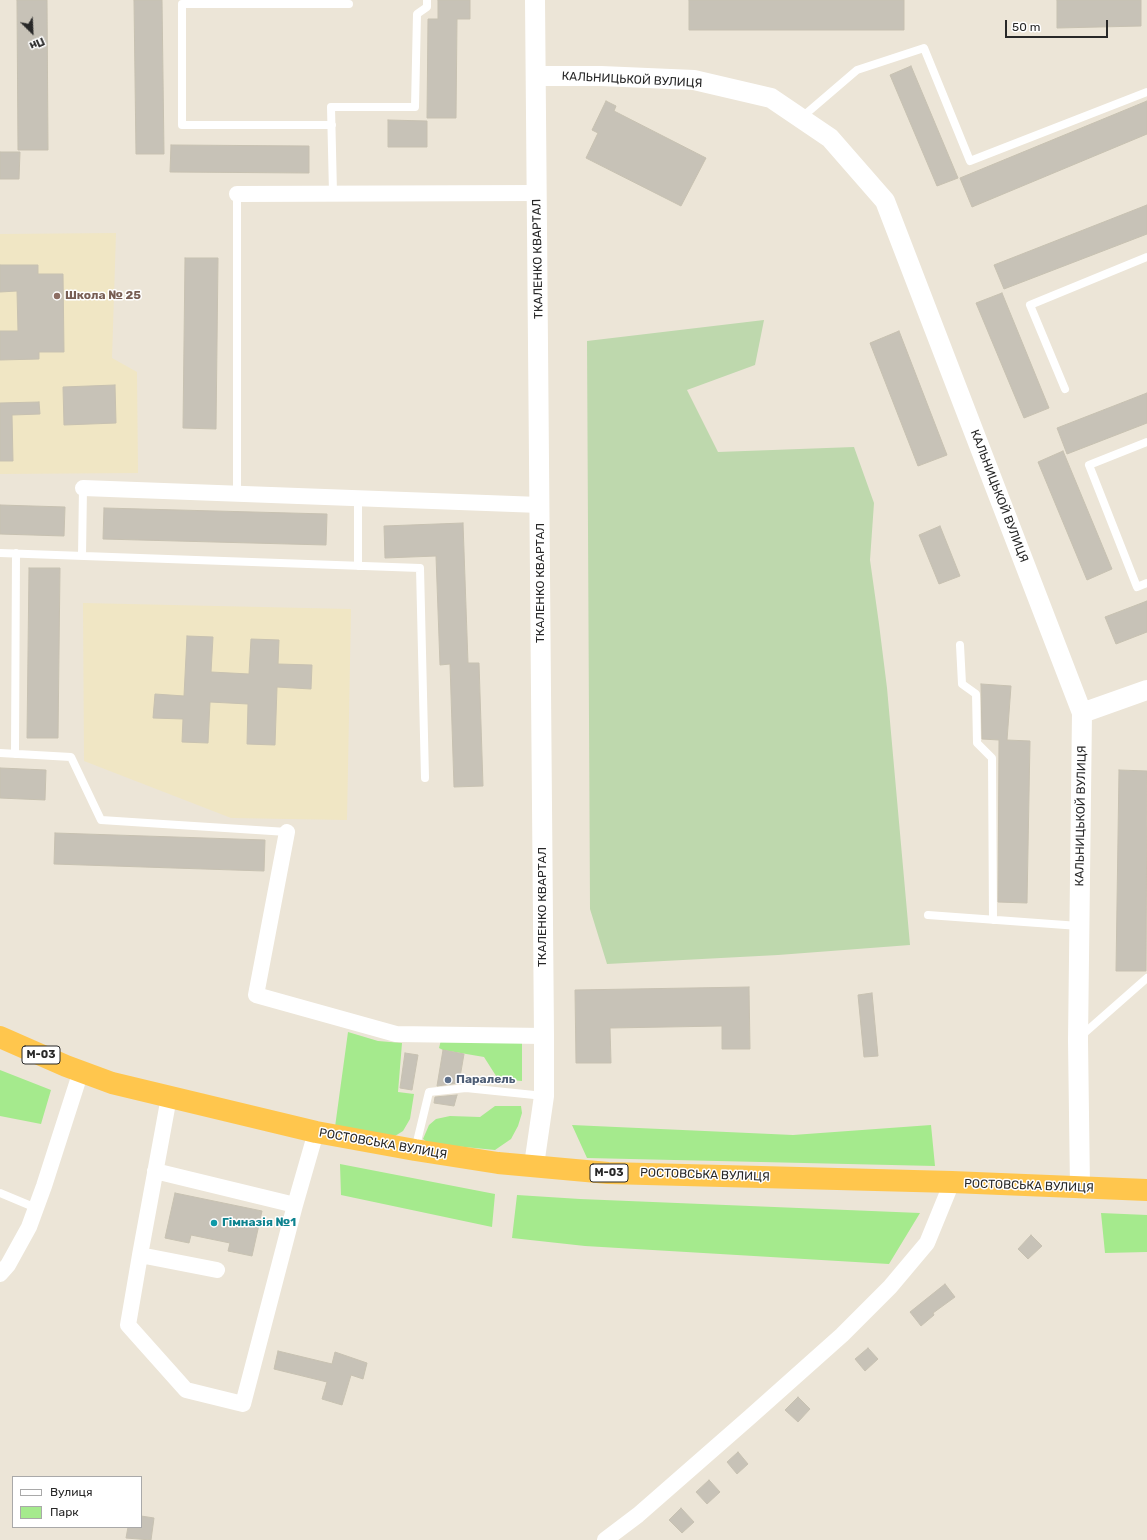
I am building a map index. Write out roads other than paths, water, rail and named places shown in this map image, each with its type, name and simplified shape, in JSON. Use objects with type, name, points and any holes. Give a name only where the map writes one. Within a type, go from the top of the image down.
[{"type":"highway","name":"М-03","points":[[0,1037],[81,1072]]},
{"type":"highway","name":"РОСТОВСЬКА ВУЛИЦЯ","points":[[81,1072],[112,1083],[316,1132],[498,1163],[608,1173],[952,1182],[1147,1190]]},
{"type":"street","name":"ТКАЛЕНКО КВАРТАЛ","points":[[534,1166],[544,1096],[535,0]]},
{"type":"street","name":"КАЛЬНИЦЬКОЙ ВУЛИЦЯ","points":[[536,76],[602,76],[694,80],[771,98],[830,138],[885,201],[1082,713],[1078,1040],[1080,1188]]},
{"type":"street","points":[[237,194],[537,193]]},
{"type":"street","points":[[83,488],[540,505]]},
{"type":"street","points":[[1082,713],[1147,690]]},
{"type":"street","points":[[287,832],[256,995],[396,1034],[544,1036]]},
{"type":"street","points":[[0,1274],[8,1265],[29,1227],[81,1072]]},
{"type":"street","points":[[169,1097],[128,1325],[186,1390],[243,1404],[295,1205],[316,1132]]},
{"type":"street","points":[[155,1170],[295,1205]]},
{"type":"street","points":[[605,1540],[638,1515],[842,1336],[890,1287],[927,1243],[952,1182]]},
{"type":"street","points":[[140,1255],[217,1270]]},
{"type":"lane","points":[[333,193],[331,107],[415,107],[417,14],[427,7],[427,0]]},
{"type":"lane","points":[[332,125],[182,125],[182,4],[349,4]]},
{"type":"lane","points":[[801,118],[857,70],[924,48],[970,161],[1147,92]]},
{"type":"lane","points":[[237,194],[237,494]]},
{"type":"lane","points":[[1065,389],[1030,306],[1147,257]]},
{"type":"lane","points":[[1147,442],[1089,465],[1137,587],[1147,583]]},
{"type":"lane","points":[[82,556],[83,488]]},
{"type":"lane","points":[[358,498],[358,566]]},
{"type":"lane","points":[[0,553],[420,568],[425,778]]},
{"type":"lane","points":[[15,754],[16,553]]},
{"type":"lane","points":[[960,645],[962,684],[976,694],[977,743],[992,758],[993,920]]},
{"type":"lane","points":[[0,753],[71,757],[101,820],[287,832]]},
{"type":"lane","points":[[928,915],[1079,926]]},
{"type":"lane","points":[[1078,1040],[1147,978]]},
{"type":"lane","points":[[415,1150],[429,1092],[466,1088],[544,1096]]},
{"type":"lane","points":[[0,1193],[36,1208]]},
{"type":"place","name":"Школа № 25","points":[[57,296]]},
{"type":"place","name":"Паралель","points":[[448,1080]]},
{"type":"place","name":"Гімназія №1","points":[[214,1223]]}]
